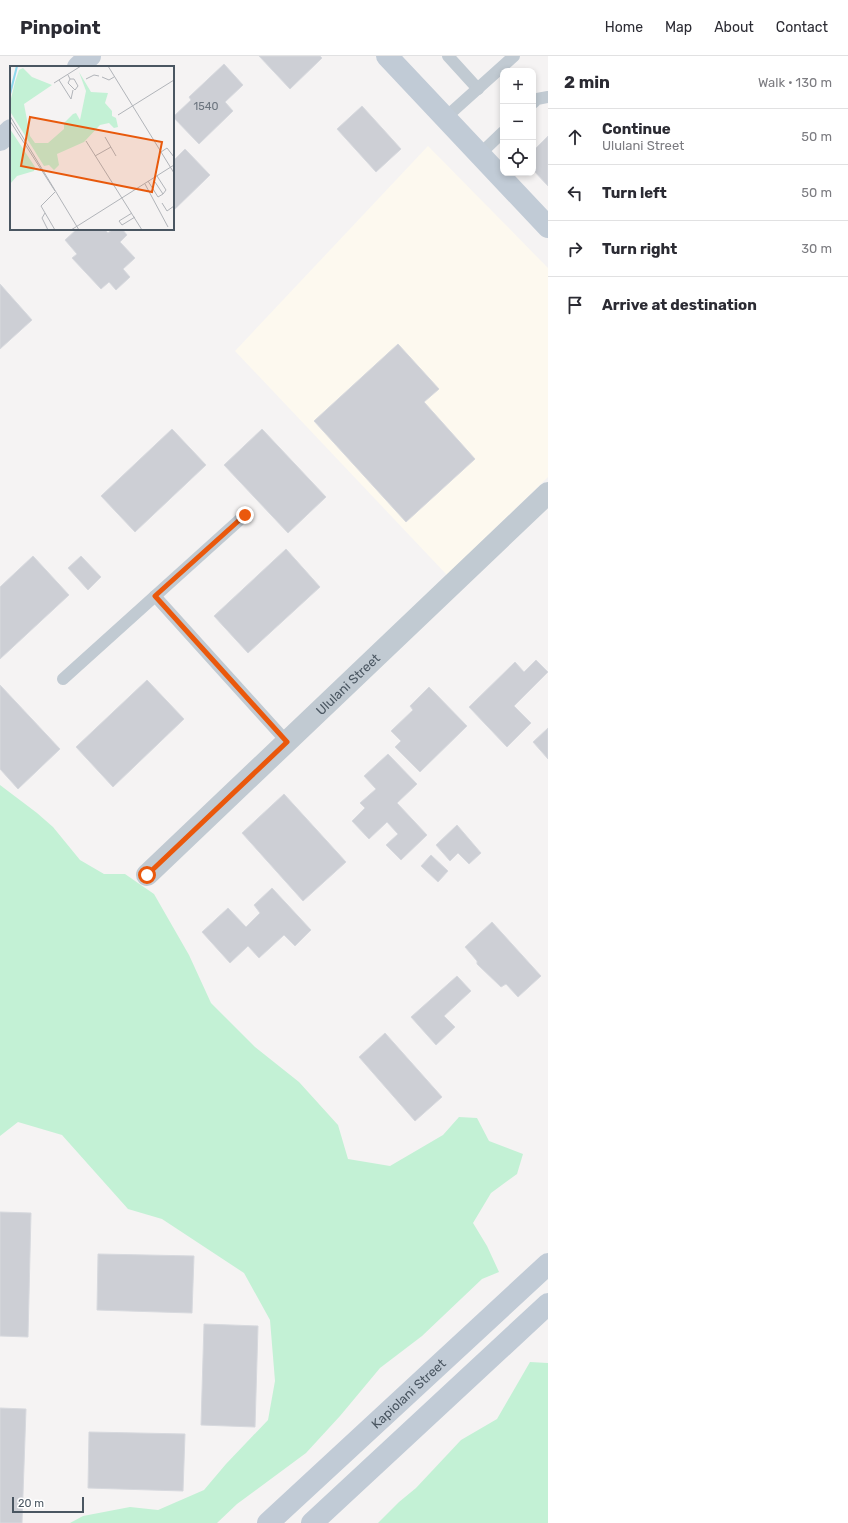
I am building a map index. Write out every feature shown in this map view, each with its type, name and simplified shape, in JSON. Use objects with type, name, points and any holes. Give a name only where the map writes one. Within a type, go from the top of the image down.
[{"type":"street","points":[[79,66],[90,56]]},
{"type":"street","points":[[386,56],[548,227]]},
{"type":"street","points":[[0,140],[10,131]]},
{"type":"street","name":"Ululani Street","points":[[147,875],[548,493]]},
{"type":"street","name":"Kapiolani Street","points":[[268,1523],[548,1264]]},
{"type":"street","points":[[312,1523],[548,1304]]},
{"type":"lane","points":[[448,56],[478,89]]},
{"type":"lane","points":[[445,118],[514,56]]},
{"type":"lane","points":[[536,100],[548,97]]},
{"type":"lane","points":[[480,154],[500,135]]},
{"type":"lane","points":[[63,679],[245,515]]},
{"type":"lane","points":[[155,596],[287,742]]},
{"type":"shaded area","points":[[428,146],[548,268],[548,477],[447,575],[235,351]]},
{"type":"green space","points":[[0,785],[53,827],[80,860],[104,874],[125,874],[154,894],[189,955],[211,1003],[255,1047],[299,1082],[338,1125],[348,1159],[390,1166],[443,1135],[459,1117],[477,1118],[489,1141],[523,1154],[517,1174],[491,1193],[473,1223],[487,1246],[499,1272],[482,1279],[422,1336],[380,1368],[340,1416],[306,1453],[237,1504],[217,1523],[70,1523],[83,1516],[130,1507],[158,1510],[204,1490],[226,1464],[268,1420],[275,1381],[270,1320],[244,1273],[162,1219],[128,1209],[62,1135],[18,1122],[0,1136]]},
{"type":"green space","points":[[530,1362],[548,1363],[548,1523],[378,1523],[399,1502],[416,1488],[461,1440],[497,1419]]},
{"type":"building","points":[[259,56],[320,56],[322,58],[290,89]]},
{"type":"building","points":[[224,64],[243,85],[225,102],[233,111],[199,144],[174,118],[174,116],[191,100],[189,97]]},
{"type":"building","points":[[362,106],[401,149],[376,172],[337,129]]},
{"type":"building","points":[[548,136],[548,186],[536,173],[536,148]]},
{"type":"building","points":[[185,149],[210,175],[174,210],[174,160]]},
{"type":"building","points":[[76,230],[105,230],[108,233],[112,230],[123,230],[127,235],[120,242],[135,258],[123,269],[130,277],[116,290],[109,282],[101,289],[72,258],[77,254],[65,240]]},
{"type":"building","points":[[0,284],[32,320],[0,349]]},
{"type":"building","points":[[398,344],[439,389],[424,402],[475,459],[406,522],[314,421]]},
{"type":"building","points":[[172,429],[206,465],[135,532],[101,496]]},
{"type":"building","points":[[262,429],[326,497],[288,533],[224,465]]},
{"type":"building","points":[[286,549],[320,587],[248,653],[214,616]]},
{"type":"building","points":[[33,556],[69,595],[0,659],[0,587]]},
{"type":"building","points":[[81,556],[101,577],[88,590],[68,568]]},
{"type":"building","points":[[536,660],[548,672],[514,706],[531,723],[507,747],[469,707],[515,662],[524,672]]},
{"type":"building","points":[[147,680],[184,719],[113,787],[76,747]]},
{"type":"building","points":[[0,685],[60,749],[18,789],[0,769]]},
{"type":"building","points":[[429,687],[467,726],[420,772],[395,747],[401,741],[391,731],[413,710],[410,706]]},
{"type":"building","points":[[548,728],[548,759],[533,742]]},
{"type":"building","points":[[388,754],[417,784],[397,803],[427,835],[401,860],[386,845],[398,834],[387,822],[369,839],[352,821],[365,808],[360,803],[376,789],[364,776]]},
{"type":"building","points":[[284,794],[346,862],[303,901],[242,833]]},
{"type":"building","points":[[457,825],[481,853],[469,864],[458,853],[450,861],[436,845]]},
{"type":"building","points":[[431,855],[448,871],[438,882],[421,866]]},
{"type":"building","points":[[272,888],[311,930],[295,946],[284,935],[259,958],[248,946],[230,963],[202,932],[228,908],[246,927],[260,913],[254,905]]},
{"type":"building","points":[[492,922],[541,976],[518,997],[506,984],[501,987],[477,964],[477,961],[465,947]]},
{"type":"building","points":[[457,976],[471,991],[444,1016],[455,1027],[436,1045],[411,1017]]},
{"type":"building","points":[[385,1033],[442,1097],[415,1121],[359,1057]]},
{"type":"building","points":[[0,1212],[31,1213],[28,1337],[0,1336]]},
{"type":"building","points":[[98,1254],[194,1256],[192,1313],[97,1310]]},
{"type":"building","points":[[204,1324],[258,1326],[255,1427],[201,1425]]},
{"type":"building","points":[[0,1408],[26,1409],[22,1523],[0,1523]]},
{"type":"building","points":[[89,1432],[185,1434],[183,1491],[88,1488]]},
{"type":"route","points":[[147,875],[287,742],[155,596],[245,515]]}]
